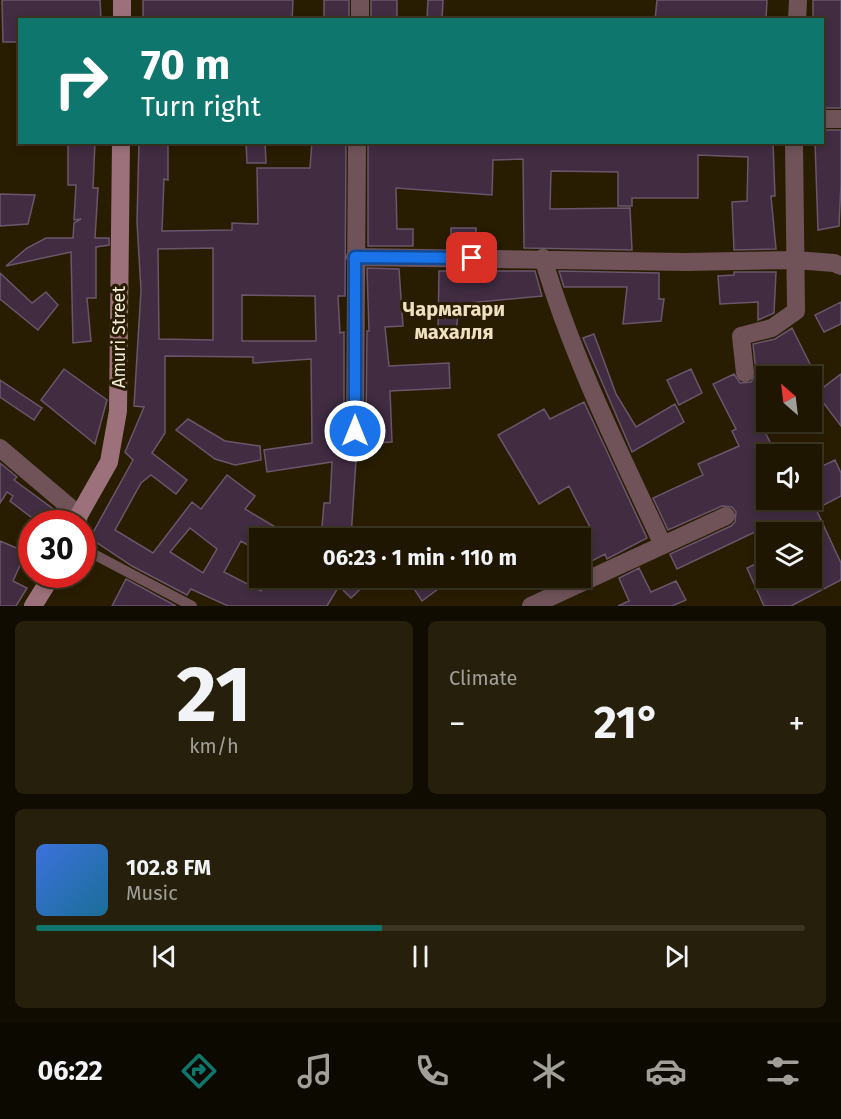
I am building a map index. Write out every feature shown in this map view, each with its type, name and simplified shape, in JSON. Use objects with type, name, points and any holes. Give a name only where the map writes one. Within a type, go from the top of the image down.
[{"type":"street","points":[[122,0],[122,18]]},
{"type":"street","points":[[360,0],[360,18]]},
{"type":"street","points":[[797,18],[798,0]]},
{"type":"street","points":[[824,119],[841,118]]},
{"type":"street","name":"Amuri Street","points":[[83,510],[109,462],[118,411],[121,144]]},
{"type":"street","points":[[355,431],[357,144]]},
{"type":"street","points":[[745,373],[741,336],[772,328],[796,311],[794,144]]},
{"type":"street","points":[[355,257],[543,258],[686,262],[795,260],[834,263],[841,266]]},
{"type":"street","points":[[543,258],[561,320],[584,378],[663,545]]},
{"type":"street","points":[[0,448],[68,510]]},
{"type":"street","points":[[531,606],[726,516]]},
{"type":"street","points":[[33,606],[44,588]]},
{"type":"lane","points":[[96,555],[192,606]]},
{"type":"building","points":[[2,0],[100,0],[101,18],[18,18],[18,42],[3,42]]},
{"type":"building","points":[[143,0],[293,0],[292,18],[143,18]]},
{"type":"building","points":[[324,0],[349,0],[349,18],[324,18]]},
{"type":"building","points":[[371,0],[397,0],[397,18],[371,18]]},
{"type":"building","points":[[428,0],[443,0],[442,18],[427,18]]},
{"type":"building","points":[[657,0],[767,0],[766,18],[655,18]]},
{"type":"building","points":[[813,0],[841,0],[841,108],[824,108],[824,18],[813,18]]},
{"type":"building","points":[[824,130],[841,130],[839,226],[818,230],[815,144],[824,144]]},
{"type":"building","points":[[68,144],[95,144],[93,188],[98,188],[95,238],[109,238],[109,245],[96,247],[96,298],[87,298],[91,341],[73,343],[71,252],[6,266],[27,248],[46,238],[73,238],[74,223],[81,219],[74,220],[76,185],[68,185]]},
{"type":"building","points":[[139,144],[168,144],[168,180],[164,179],[162,231],[232,230],[232,223],[258,224],[257,168],[310,168],[312,144],[346,144],[345,296],[338,296],[340,333],[344,332],[344,431],[349,440],[360,441],[366,431],[367,331],[369,331],[367,268],[399,269],[403,326],[385,327],[389,366],[449,363],[450,388],[390,391],[392,442],[357,444],[352,528],[322,528],[324,503],[330,503],[332,462],[267,472],[264,450],[312,443],[311,359],[253,363],[253,357],[165,356],[165,433],[152,453],[187,480],[176,494],[151,475],[141,483],[115,530],[153,553],[192,502],[201,509],[227,475],[255,496],[245,509],[277,528],[249,528],[249,546],[241,541],[224,572],[249,585],[249,588],[261,591],[263,588],[338,588],[327,606],[228,606],[191,589],[187,595],[132,566],[96,542],[96,527],[133,460],[125,452],[144,407],[134,406],[141,290],[137,222]],"holes":[[[213,248],[213,340],[159,339],[158,249]],[[242,295],[315,296],[316,341],[242,341]],[[190,528],[217,549],[203,573],[170,552]]]},
{"type":"building","points":[[246,144],[265,144],[266,163],[247,163]]},
{"type":"building","points":[[368,144],[773,144],[775,196],[771,196],[776,249],[734,250],[732,202],[747,201],[748,157],[698,155],[698,198],[632,198],[632,206],[618,206],[618,172],[551,171],[550,209],[630,208],[632,250],[524,248],[523,159],[493,160],[492,195],[396,188],[397,229],[413,229],[413,246],[368,246]]},
{"type":"building","points":[[0,194],[35,195],[28,224],[0,226]]},
{"type":"building","points":[[451,228],[476,228],[476,248],[451,247]]},
{"type":"building","points":[[439,271],[535,271],[542,296],[459,304],[456,333],[438,331]]},
{"type":"building","points":[[559,271],[659,273],[659,299],[664,299],[661,321],[623,324],[627,287],[564,287]]},
{"type":"building","points":[[734,272],[776,272],[774,313],[758,320],[758,302],[720,304],[718,276],[734,275]]},
{"type":"building","points":[[0,273],[32,303],[46,292],[58,305],[38,330],[0,299]]},
{"type":"building","points":[[841,302],[841,324],[824,332],[815,315]]},
{"type":"building","points":[[792,328],[811,366],[756,366],[756,372],[753,344],[775,339]]},
{"type":"building","points":[[594,334],[616,394],[636,427],[675,404],[684,422],[632,452],[583,338]]},
{"type":"building","points":[[64,369],[107,400],[95,444],[41,400]]},
{"type":"building","points":[[691,369],[702,393],[679,405],[667,380]]},
{"type":"building","points":[[756,372],[756,432],[766,432],[771,444],[756,444],[756,510],[816,510],[841,563],[841,580],[791,606],[764,606],[747,568],[756,564],[756,588],[822,588],[822,522],[756,522],[756,531],[677,569],[670,554],[731,526],[735,522],[736,512],[732,507],[722,506],[668,530],[653,498],[703,475],[698,464],[739,446],[732,431],[736,429],[713,384],[734,374],[740,383],[751,382]]},
{"type":"building","points":[[841,374],[841,426],[822,401],[822,388]]},
{"type":"building","points":[[0,380],[42,408],[34,420],[0,397]]},
{"type":"building","points":[[584,402],[647,538],[607,559],[605,554],[591,561],[591,528],[569,486],[539,504],[498,435],[544,409],[550,419]]},
{"type":"building","points":[[188,419],[225,441],[260,446],[261,460],[235,465],[215,459],[176,430]]},
{"type":"building","points":[[835,460],[841,473],[841,496],[822,506],[822,466]]},
{"type":"building","points":[[0,463],[17,477],[14,480],[55,510],[22,510],[10,501],[13,496],[7,492],[0,503]]},
{"type":"building","points":[[0,541],[18,549],[18,570],[13,581],[18,584],[18,588],[27,588],[16,606],[0,606]]},
{"type":"building","points":[[639,568],[651,592],[676,581],[686,600],[672,606],[618,606],[629,601],[619,578]]},
{"type":"building","points":[[126,579],[176,606],[112,606]]},
{"type":"building","points":[[341,588],[362,588],[351,598]]},
{"type":"building","points":[[414,588],[438,589],[422,601]]},
{"type":"district","name":"Чармагари махалля","points":[[454,320]]},
{"type":"route","points":[[355,431],[355,257],[472,258]]}]
